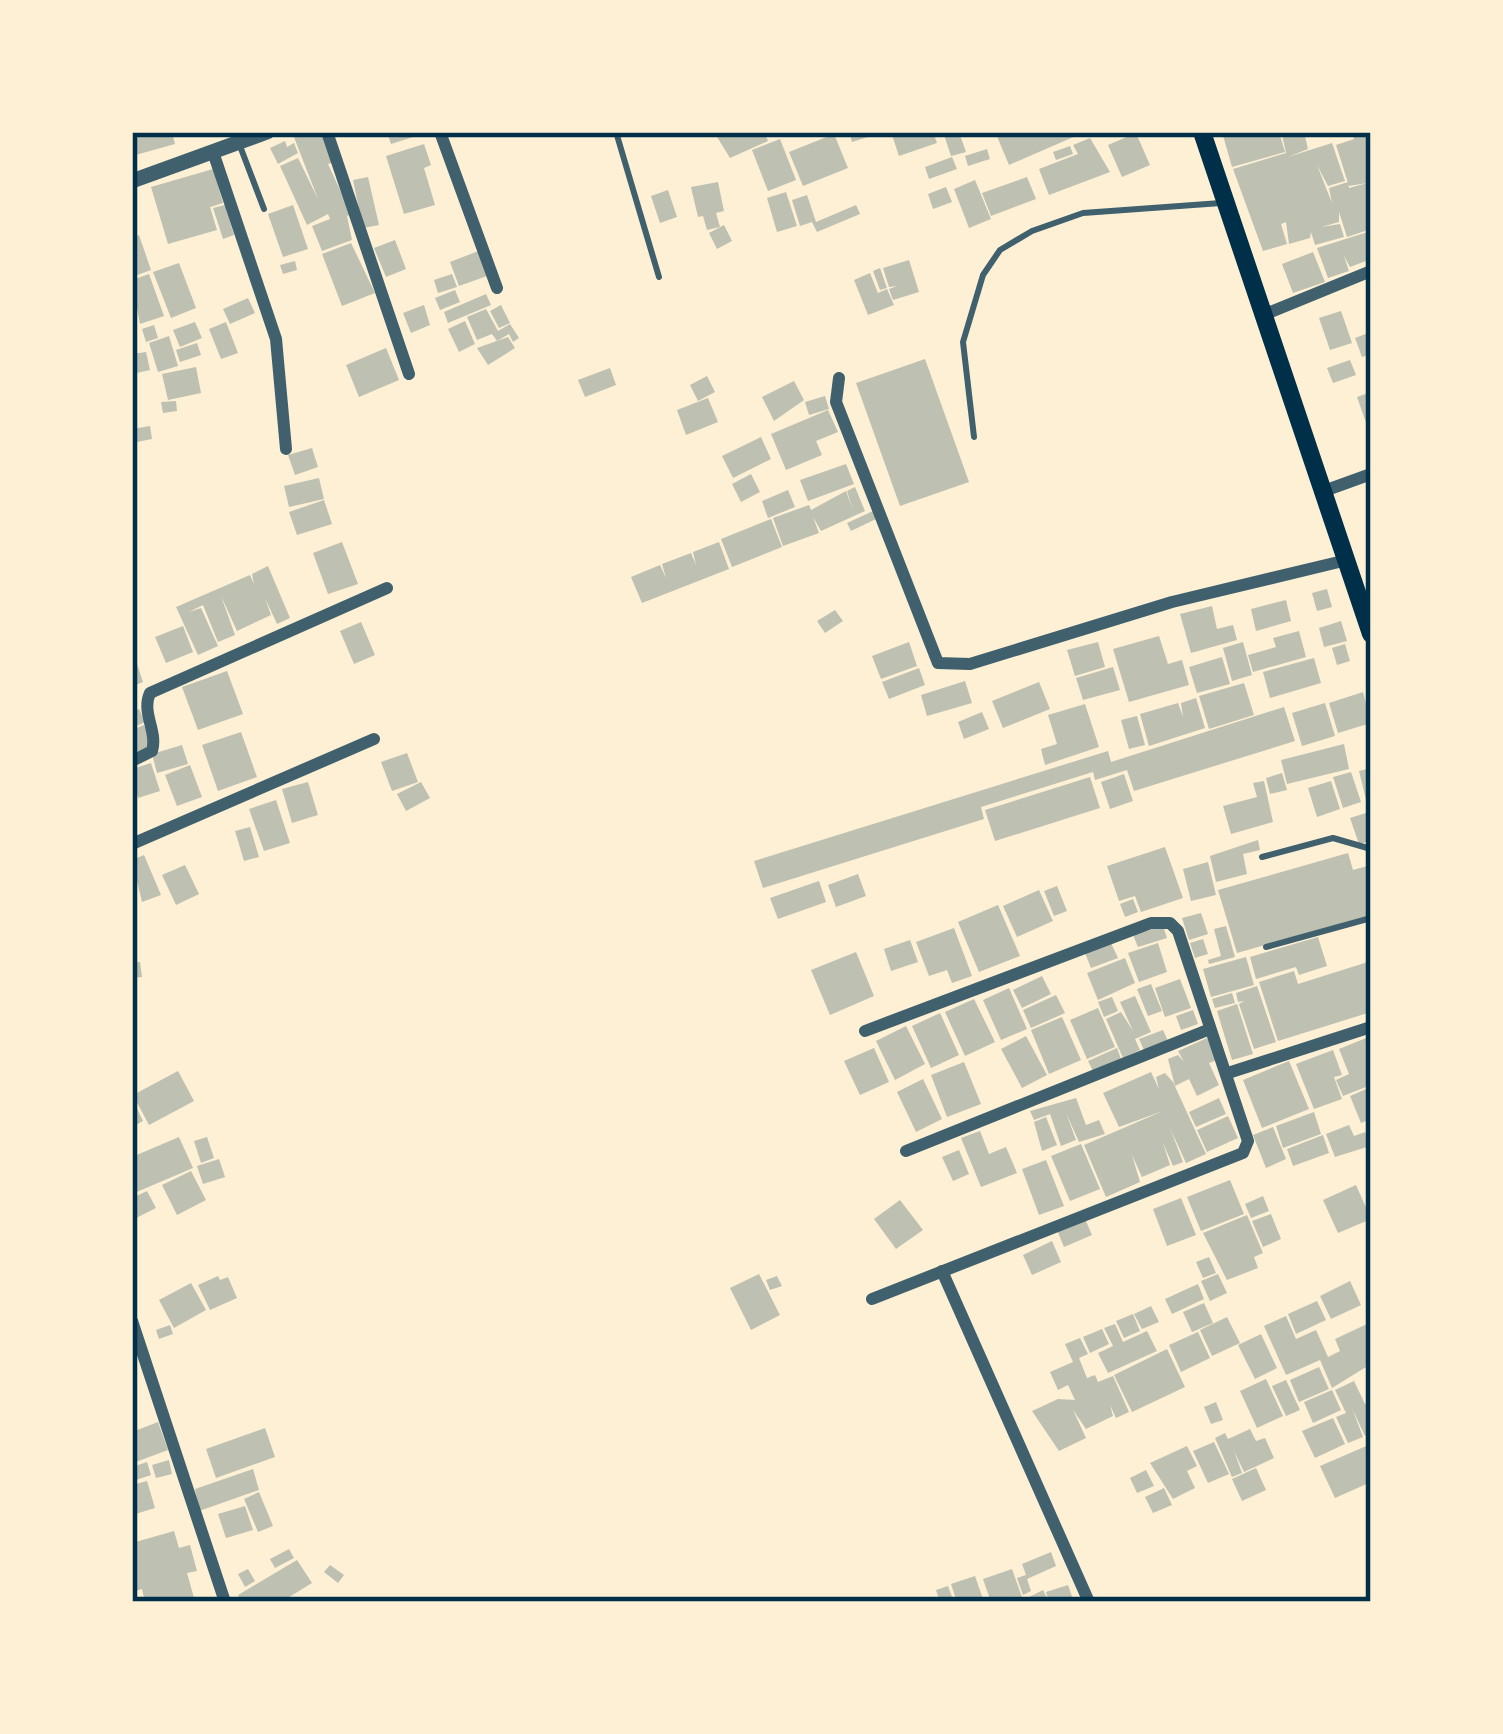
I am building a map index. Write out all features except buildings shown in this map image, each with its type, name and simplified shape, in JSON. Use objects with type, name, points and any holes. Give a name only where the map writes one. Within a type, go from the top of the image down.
[{"type":"main road","points":[[1202,132],[1371,634]]},
{"type":"street","points":[[132,181],[223,143],[267,132]]},
{"type":"street","points":[[327,132],[409,374]]},
{"type":"street","points":[[440,132],[497,288]]},
{"type":"street","points":[[223,143],[276,339],[286,449]]},
{"type":"street","points":[[1263,315],[1371,271]]},
{"type":"street","points":[[839,378],[836,402],[938,663],[970,664],[1172,602],[1347,560]]},
{"type":"street","points":[[1324,491],[1371,474]]},
{"type":"street","points":[[132,761],[152,751],[146,702],[150,693],[387,588]]},
{"type":"street","points":[[132,844],[374,739]]},
{"type":"street","points":[[865,1031],[1160,921],[1178,931],[1248,1141],[1243,1153],[872,1299]]},
{"type":"street","points":[[906,1151],[1210,1028]]},
{"type":"street","points":[[1228,1073],[1371,1028]]},
{"type":"street","points":[[942,1271],[1089,1602]]},
{"type":"street","points":[[132,1321],[225,1602]]},
{"type":"lane","points":[[616,132],[659,277]]},
{"type":"lane","points":[[223,143],[264,208]]},
{"type":"lane","points":[[974,437],[963,342],[983,274],[1000,250],[1032,231],[1083,213],[1225,203]]},
{"type":"lane","points":[[1262,857],[1333,838],[1371,849]]},
{"type":"lane","points":[[1265,947],[1371,917]]}]
